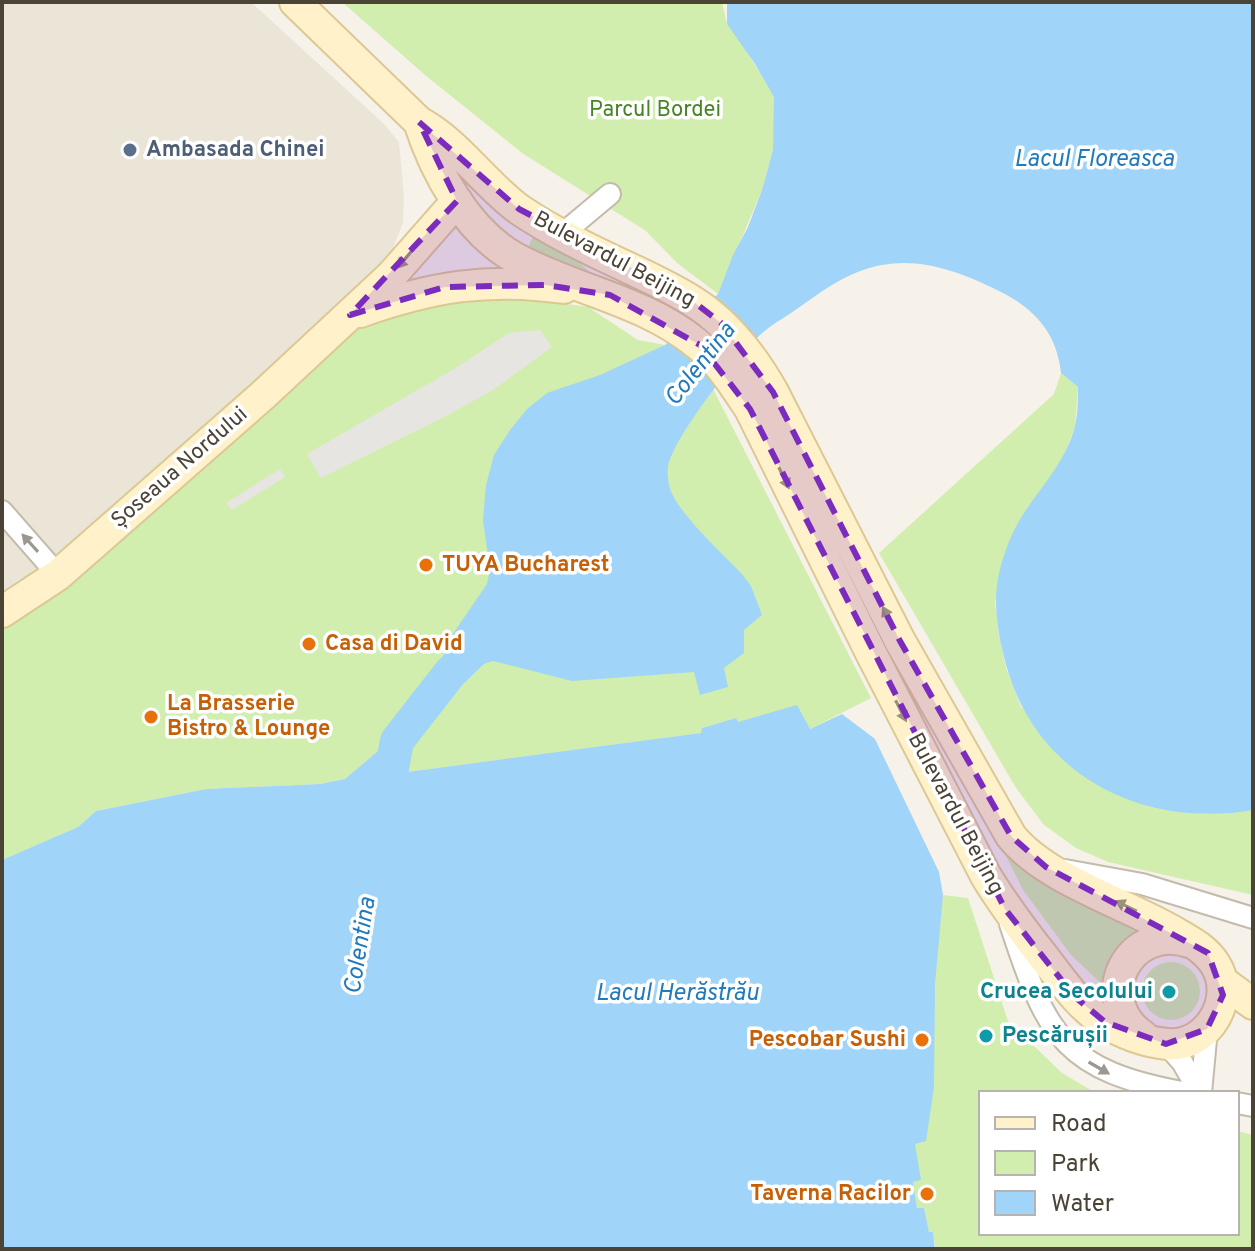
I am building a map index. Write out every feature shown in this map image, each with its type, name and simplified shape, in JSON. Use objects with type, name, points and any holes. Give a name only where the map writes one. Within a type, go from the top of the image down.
[{"type":"main road","points":[[295,2],[419,122]]},
{"type":"main road","name":"Bulevardul Beijing","points":[[419,122],[457,201],[488,237],[515,257],[610,295],[672,326],[700,345],[762,400],[965,760],[1011,836],[1025,852],[1046,867],[1158,922],[1208,953],[1223,982],[1253,1004]]},
{"type":"main road","name":"Bulevardul Beijing","points":[[419,122],[433,129],[488,184],[519,209],[561,235],[686,296],[706,310],[752,357],[762,400],[893,696],[1005,909],[1088,1010],[1126,1033],[1157,1042]]},
{"type":"main road","name":"Șoseaua Nordului","points":[[2,612],[58,575],[248,409],[391,276],[457,201]]},
{"type":"main road","name":"Șoseaua Nordului","points":[[350,315],[410,295],[469,283],[546,285],[610,295]]},
{"type":"main road","points":[[1194,944],[1174,938],[1154,941],[1135,951],[1123,968],[1117,988],[1120,1009],[1131,1027],[1157,1042],[1186,1042],[1212,1022],[1253,1011]]},
{"type":"main road","points":[[1212,1022],[1223,995],[1223,982]]},
{"type":"street","points":[[561,235],[610,194]]},
{"type":"street","points":[[2,511],[58,575]]},
{"type":"street","points":[[1046,867],[1142,884],[1253,918]]},
{"type":"street","points":[[1005,909],[1035,997],[1054,1028],[1072,1048],[1092,1065],[1112,1075],[1179,1091]]},
{"type":"street","points":[[1200,1091],[1212,1022]]},
{"type":"street","points":[[1157,1042],[1182,1062],[1199,1091]]},
{"type":"highlighted area","points":[[419,122],[519,209],[686,296],[721,323],[773,392],[900,641],[1011,836],[1046,867],[1208,953],[1223,995],[1207,1029],[1166,1044],[1105,1022],[1075,997],[1005,909],[750,409],[700,345],[610,295],[546,285],[445,287],[350,315],[457,201]]},
{"type":"shaded area","points":[[2,2],[251,2],[384,124],[399,142],[404,197],[403,223],[392,250],[375,272],[390,310],[2,624]]},
{"type":"shaded area","points":[[540,330],[552,347],[493,390],[321,478],[307,454],[454,369],[509,333]]},
{"type":"shaded area","points":[[280,469],[285,477],[232,510],[226,503]]},
{"type":"green space","name":"Parcul Bordei","points":[[342,2],[722,2],[727,24],[774,96],[775,115],[773,150],[762,190],[718,294],[677,263],[646,231],[522,153],[425,75]]},
{"type":"green space","points":[[537,227],[589,271],[528,248]]},
{"type":"green space","points":[[483,292],[588,307],[638,340],[665,345],[713,389],[871,698],[810,729],[737,722],[736,718],[702,728],[702,733],[407,772],[398,764],[403,745],[392,739],[345,779],[320,784],[206,789],[96,811],[78,827],[2,860],[2,624],[355,329],[390,310]]},
{"type":"green space","points":[[1061,373],[1078,387],[1075,428],[995,601],[1006,668],[1021,707],[1201,814],[1253,810],[1253,895],[1108,862],[1076,848],[1044,825],[1016,788],[879,553],[1054,394]]},
{"type":"green space","points":[[994,832],[1067,894],[1144,934],[1109,991],[1071,955],[1023,890]]},
{"type":"green space","points":[[943,895],[968,898],[1008,1021],[1062,1073],[1093,1091],[979,1091],[979,1235],[1239,1235],[1239,1132],[1253,1135],[1253,1249],[936,1249],[924,1208],[917,1209],[913,1181]]},
{"type":"green space","points":[[1171,962],[1192,970],[1200,991],[1192,1012],[1171,1020],[1150,1012],[1142,991],[1150,970]]},
{"type":"water","name":"Lacul Floreasca","points":[[727,2],[1253,2],[1253,810],[1210,814],[1169,810],[1130,800],[1094,783],[1063,760],[1037,730],[1016,694],[1003,653],[997,622],[998,580],[1013,533],[1070,441],[1076,419],[1078,387],[1061,373],[1049,334],[1023,305],[971,278],[927,265],[897,263],[857,272],[768,328],[737,360],[708,398],[672,454],[668,472],[673,495],[689,519],[751,586],[762,615],[744,630],[744,653],[724,668],[728,687],[700,695],[694,672],[572,681],[493,661],[470,668],[457,677],[440,665],[450,638],[487,584],[490,570],[483,520],[486,485],[494,455],[510,430],[527,409],[547,393],[600,375],[665,345],[718,294],[748,227],[773,150],[774,97],[727,24]]},
{"type":"water","name":"Lacul Herăstrău","points":[[797,705],[810,729],[842,714],[875,739],[939,872],[943,895],[935,984],[934,1087],[926,1141],[915,1144],[921,1180],[913,1182],[917,1208],[924,1208],[929,1232],[933,1232],[935,1249],[2,1249],[2,860],[78,827],[96,811],[206,789],[320,784],[345,779],[392,739],[403,745],[398,764],[407,772],[701,733],[702,728],[736,718],[738,722]]},
{"type":"waterway","points":[[389,785],[397,741],[450,673],[482,642]]},
{"type":"place","name":"Ambasada Chinei","points":[[130,150]]},
{"type":"place","name":"TUYA Bucharest","points":[[426,565]]},
{"type":"place","name":"Casa di David","points":[[309,644]]},
{"type":"place","name":"La Brasserie Bistro & Lounge","points":[[151,717]]},
{"type":"place","name":"Crucea Secolului","points":[[1169,992]]},
{"type":"place","name":"Pescărușii","points":[[986,1036]]},
{"type":"place","name":"Pescobar Sushi","points":[[922,1040]]},
{"type":"place","name":"Taverna Racilor","points":[[927,1194]]},
{"type":"water label","name":"Colentina","points":[[701,365]]},
{"type":"water label","name":"Colentina","points":[[361,946]]}]
